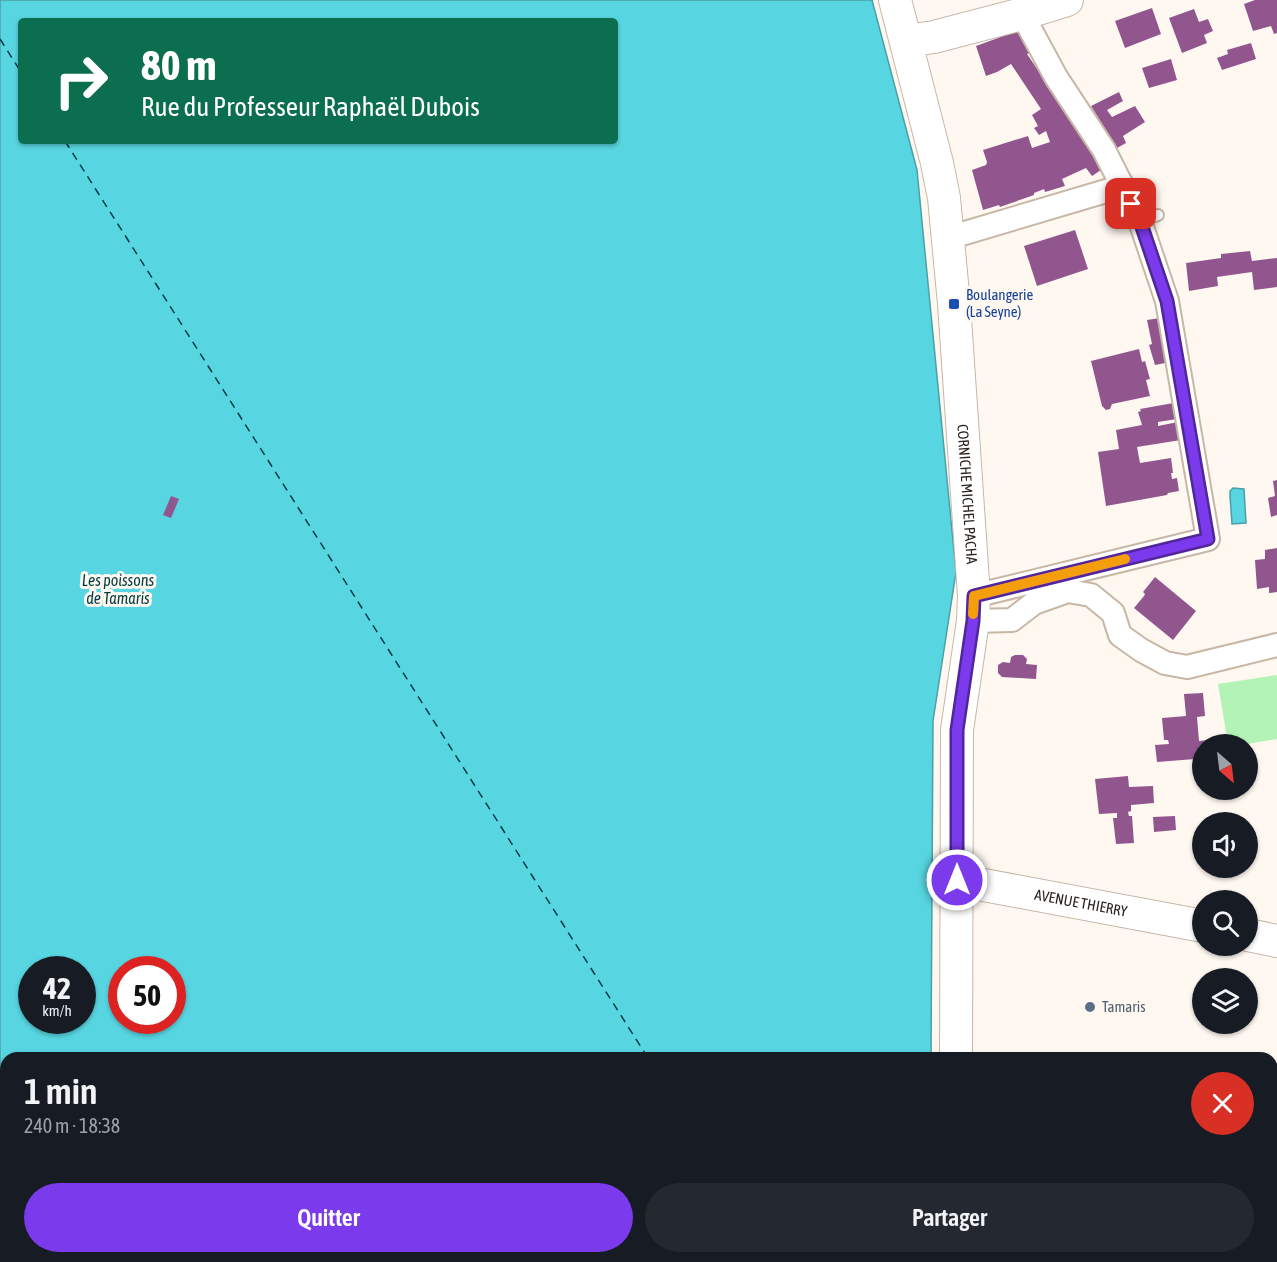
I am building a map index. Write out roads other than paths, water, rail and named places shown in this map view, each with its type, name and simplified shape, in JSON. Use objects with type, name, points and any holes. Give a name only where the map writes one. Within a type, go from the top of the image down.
[{"type":"main road","name":"CORNICHE MICHEL PACHA","points":[[895,0],[944,198],[973,608],[957,730],[956,1052]]},
{"type":"main road","points":[[906,41],[934,37],[1024,7],[1067,0]]},
{"type":"main road","name":"AVENUE THIERRY","points":[[957,880],[1192,924]]},
{"type":"main road","points":[[1258,937],[1277,941]]},
{"type":"street","points":[[973,608],[1208,539],[1167,301],[1149,218],[1123,186],[1104,150],[1056,77],[1024,7]]},
{"type":"street","points":[[948,238],[1123,186]]},
{"type":"street","points":[[973,608],[1012,620],[1034,603],[1068,591],[1091,595],[1113,613],[1120,635],[1165,663],[1187,667],[1277,645]]},
{"type":"water","name":"Les poissons de Tamaris","points":[[0,0],[872,0],[917,170],[956,572],[933,721],[931,1052],[0,1052]]},
{"type":"water","points":[[1233,488],[1244,489],[1246,523],[1232,524],[1230,491]]},
{"type":"place","name":"Boulangerie (La Seyne)","points":[[954,304]]},
{"type":"place","name":"Tamaris","points":[[1090,1007]]}]
